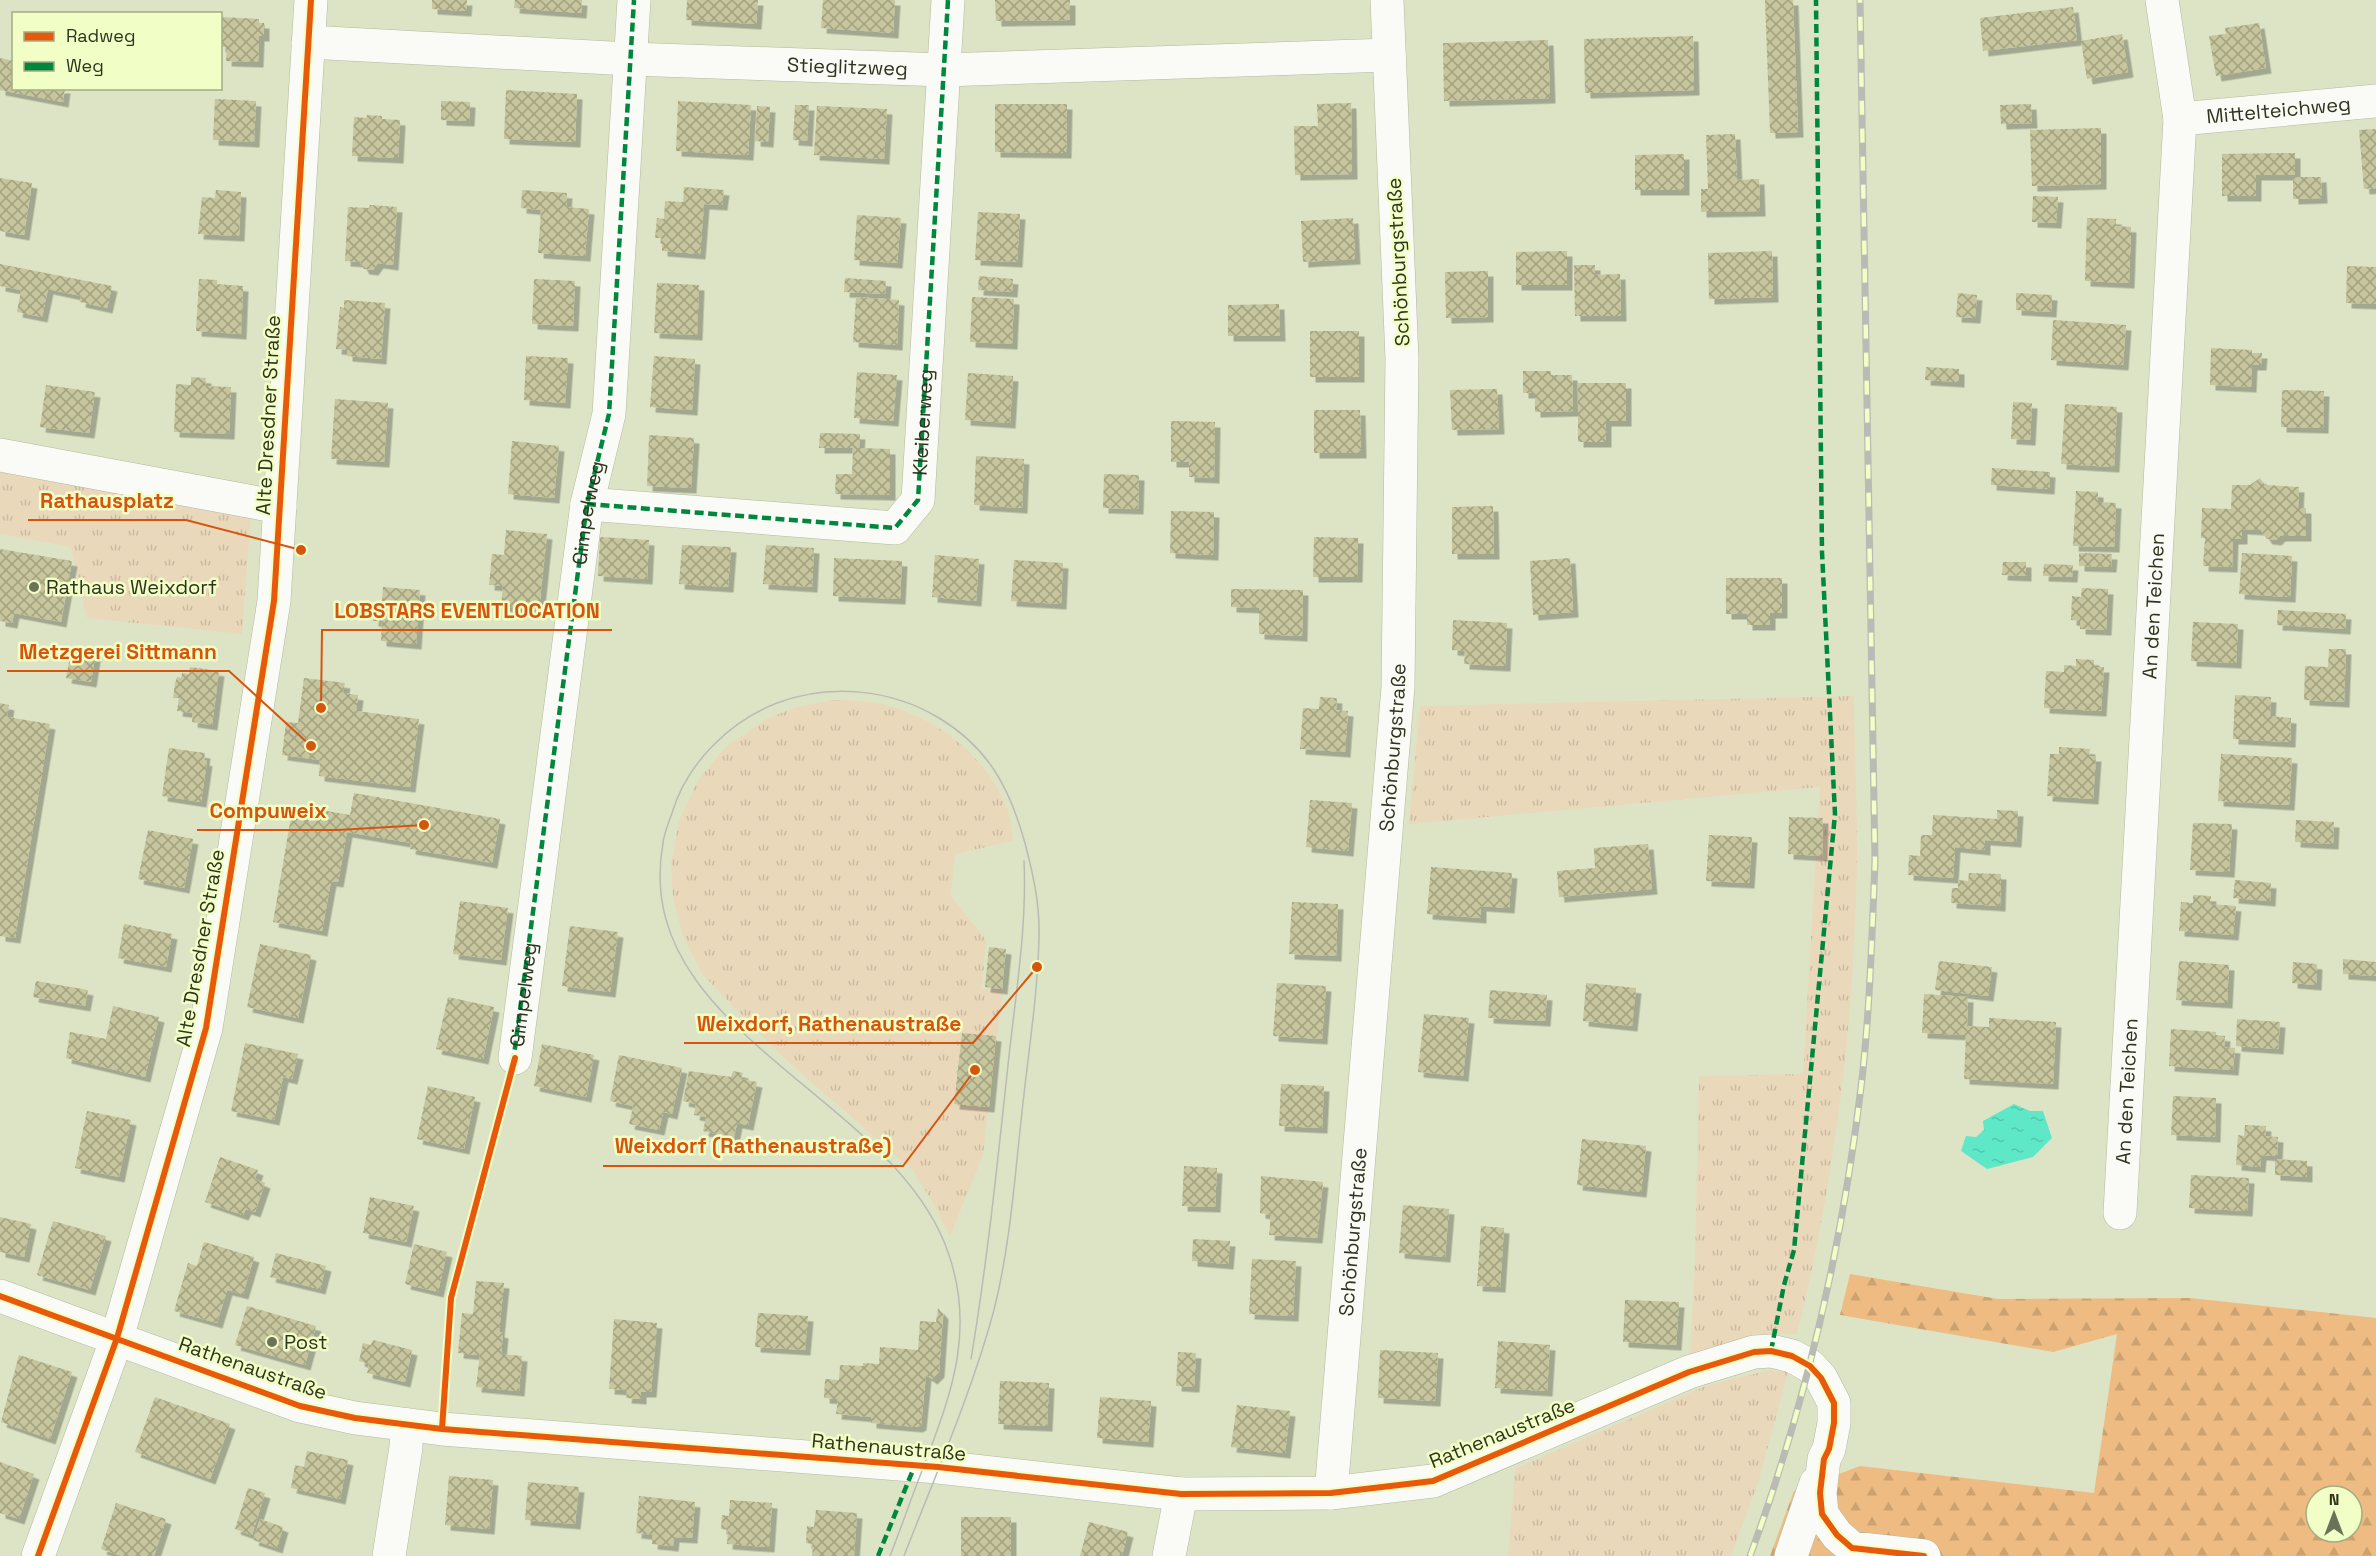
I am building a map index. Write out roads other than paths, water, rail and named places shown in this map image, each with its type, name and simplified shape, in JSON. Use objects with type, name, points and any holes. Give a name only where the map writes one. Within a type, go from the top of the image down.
[{"type":"street","name":"Alte Dresdner Straße","points":[[38,1556],[117,1338],[206,1028],[274,602],[311,0]]},
{"type":"street","name":"Gimpelweg","points":[[515,1058],[587,504],[609,414],[634,0]]},
{"type":"street","name":"Kleiberweg","points":[[587,504],[895,528],[918,500],[948,0]]},
{"type":"street","name":"Schönburgstraße","points":[[1331,1493],[1398,687],[1402,359],[1387,0]]},
{"type":"street","name":"An den Teichen","points":[[2120,1213],[2180,119],[2162,0]]},
{"type":"street","name":"Stieglitzweg","points":[[308,42],[630,59],[944,70],[1389,55]]},
{"type":"street","name":"Mittelteichweg","points":[[2180,119],[2376,100]]},
{"type":"street","points":[[0,455],[280,507]]},
{"type":"street","name":"Rathenaustraße","points":[[0,1296],[300,1406],[355,1418],[407,1425],[938,1467],[1180,1494],[1331,1493],[1433,1481],[1689,1372],[1754,1352],[1771,1351],[1792,1356],[1810,1366],[1829,1390],[1834,1403],[1834,1423],[1829,1449],[1824,1458]]},
{"type":"street","points":[[389,1556],[406,1447],[407,1425]]},
{"type":"street","points":[[1824,1458],[1820,1493],[1822,1514],[1852,1548],[1881,1555],[1924,1556]]},
{"type":"street","points":[[1791,1556],[1824,1458]]},
{"type":"street","points":[[1168,1556],[1180,1494]]},
{"type":"water","points":[[2014,1104],[2030,1111],[2043,1111],[2052,1138],[2033,1157],[1987,1169],[1961,1151],[1966,1136],[1976,1137],[1984,1130],[1983,1121]]},
{"type":"tram line","points":[[890,1556],[945,1408],[957,1358],[960,1308],[949,1255],[920,1199],[877,1149],[773,1060],[725,1014],[686,965],[663,909],[664,835],[679,795],[699,761],[727,733],[760,711],[797,697],[839,691],[881,695],[920,708],[956,730],[984,756],[1004,788],[1019,823],[1033,878],[1038,912],[1039,936],[1035,999],[1012,1207],[1000,1284],[975,1372],[904,1556]]},
{"type":"tram line","points":[[971,1359],[988,1245],[1020,959],[1024,910],[1024,861]]},
{"type":"railway","points":[[1750,1556],[1789,1439],[1820,1321],[1854,1140],[1867,1025],[1875,861],[1860,0]]},
{"type":"place","name":"Rathausplatz","points":[[301,550]]},
{"type":"place","name":"Rathaus Weixdorf","points":[[34,587]]},
{"type":"place","name":"LOBSTARS EVENTLOCATION","points":[[321,708]]},
{"type":"place","name":"Metzgerei Sittmann","points":[[311,746]]},
{"type":"place","name":"Compuweix","points":[[424,825]]},
{"type":"place","name":"Weixdorf, Rathenaustraße","points":[[1037,967]]},
{"type":"place","name":"Weixdorf (Rathenaustraße)","points":[[975,1070]]},
{"type":"place","name":"Post","points":[[272,1342]]}]
